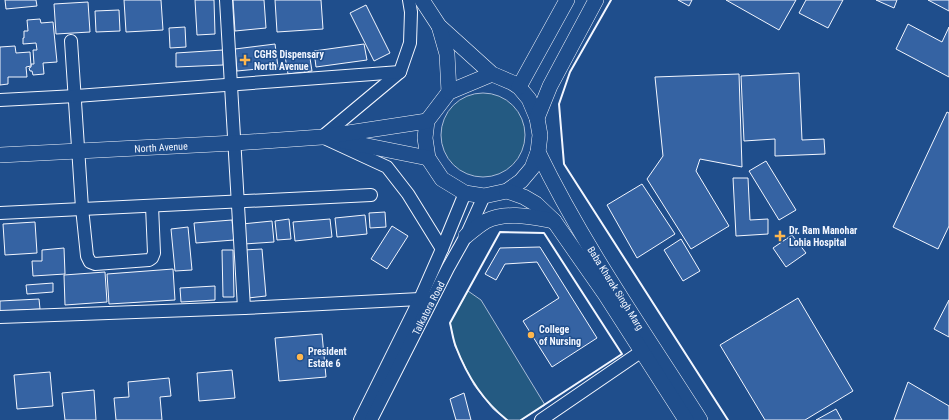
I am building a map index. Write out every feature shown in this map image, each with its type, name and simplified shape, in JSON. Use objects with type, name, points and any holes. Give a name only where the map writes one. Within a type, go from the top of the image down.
[{"type":"main road","points":[[422,0],[439,26],[492,74],[514,83],[519,87],[529,99],[537,118],[540,135],[538,152],[532,168],[521,181],[507,190],[484,196],[465,193],[449,185],[442,179],[428,158],[425,138],[427,121],[449,92],[492,74]]},
{"type":"main road","points":[[519,87],[567,0]]},
{"type":"main road","points":[[537,118],[550,86],[596,0]]},
{"type":"main road","points":[[439,26],[447,54],[449,92]]},
{"type":"main road","name":"North Avenue","points":[[0,155],[322,137],[427,121]]},
{"type":"main road","name":"North Avenue","points":[[322,137],[428,158]]},
{"type":"main road","name":"Baba Kharak Singh Marg","points":[[538,152],[555,188],[613,286],[700,420]]},
{"type":"main road","name":"Baba Kharak Singh Marg","points":[[507,190],[536,204],[554,221],[605,294],[686,420]]},
{"type":"main road","points":[[466,236],[485,221],[505,215],[528,216],[554,221]]},
{"type":"street","points":[[226,0],[244,308]]},
{"type":"street","points":[[409,0],[411,12],[410,42],[400,72],[322,137],[387,167],[408,194],[442,249]]},
{"type":"street","points":[[72,40],[82,208],[87,256],[90,262],[95,264],[149,260],[152,258],[154,253],[152,206]]},
{"type":"street","points":[[0,100],[76,96],[400,72]]},
{"type":"street","name":"Talkatora Road","points":[[360,420],[420,299],[465,193]]},
{"type":"street","points":[[0,213],[371,195]]},
{"type":"street","name":"Talkatora Road","points":[[371,420],[448,268],[466,236],[484,196]]},
{"type":"street","points":[[0,317],[244,308],[420,299]]},
{"type":"street","points":[[541,420],[642,351]]},
{"type":"shaded area","points":[[483,93],[491,94],[506,100],[518,112],[524,127],[524,143],[518,158],[506,170],[491,176],[483,177],[475,176],[460,170],[448,158],[442,143],[441,135],[442,127],[448,112],[460,100],[475,94]]},
{"type":"shaded area","points":[[468,291],[481,300],[545,405],[521,420],[507,420],[493,409],[474,385],[455,346],[450,323]]},
{"type":"building","points":[[5,0],[36,0],[37,6],[6,9]]},
{"type":"building","points":[[124,0],[161,0],[163,30],[126,32]]},
{"type":"building","points":[[195,0],[214,0],[215,34],[197,35]]},
{"type":"building","points":[[233,0],[264,0],[266,28],[235,31]]},
{"type":"building","points":[[275,0],[321,0],[323,29],[277,32]]},
{"type":"building","points":[[678,0],[692,0],[689,6]]},
{"type":"building","points":[[726,0],[796,0],[779,30]]},
{"type":"building","points":[[806,0],[843,0],[828,28],[799,13]]},
{"type":"building","points":[[876,0],[897,0],[894,8]]},
{"type":"building","points":[[928,0],[949,0],[949,11]]},
{"type":"building","points":[[88,2],[90,32],[56,34],[54,4]]},
{"type":"building","points":[[366,5],[390,53],[374,61],[350,13]]},
{"type":"building","points":[[119,10],[120,31],[96,32],[95,11]]},
{"type":"building","points":[[40,19],[41,23],[53,22],[57,62],[43,63],[44,74],[33,75],[29,68],[31,67],[31,64],[34,64],[33,50],[37,50],[36,43],[23,44],[23,38],[24,31],[28,31],[27,20]]},
{"type":"building","points":[[908,24],[942,42],[949,27],[949,77],[896,49]]},
{"type":"building","points":[[185,27],[186,47],[170,48],[169,28]]},
{"type":"building","points":[[275,44],[278,67],[237,71],[235,49]]},
{"type":"building","points":[[364,44],[367,60],[316,67],[314,51]]},
{"type":"building","points":[[15,46],[16,53],[30,52],[31,66],[26,67],[27,77],[8,77],[8,84],[0,85],[0,47]]},
{"type":"building","points":[[223,50],[223,65],[176,67],[176,53]]},
{"type":"building","points":[[309,52],[312,71],[288,74],[285,56]]},
{"type":"building","points":[[799,73],[802,140],[824,139],[825,154],[775,156],[775,139],[744,141],[741,76]]},
{"type":"building","points":[[739,74],[742,167],[700,159],[696,171],[729,226],[691,249],[647,179],[663,156],[655,77]]},
{"type":"building","points":[[947,112],[949,113],[949,226],[938,249],[893,227]]},
{"type":"building","points":[[766,161],[796,210],[779,220],[749,171]]},
{"type":"building","points":[[733,178],[748,178],[750,220],[768,219],[768,234],[736,236]]},
{"type":"building","points":[[642,184],[675,234],[637,258],[607,205]]},
{"type":"building","points":[[385,212],[386,227],[370,228],[369,213]]},
{"type":"building","points":[[365,215],[367,234],[337,237],[335,218]]},
{"type":"building","points":[[289,219],[291,239],[277,240],[275,221]]},
{"type":"building","points":[[330,219],[332,237],[295,241],[293,222]]},
{"type":"building","points":[[232,220],[234,240],[196,243],[194,223]]},
{"type":"building","points":[[272,221],[274,242],[244,244],[242,224]]},
{"type":"building","points":[[35,222],[37,253],[5,255],[3,224]]},
{"type":"building","points":[[392,226],[408,236],[387,269],[371,259]]},
{"type":"building","points":[[188,227],[192,270],[175,271],[171,229]]},
{"type":"building","points":[[792,235],[806,253],[786,267],[773,248]]},
{"type":"building","points":[[681,239],[700,271],[683,281],[664,250]]},
{"type":"building","points":[[540,247],[597,338],[552,367],[523,321],[559,298],[537,262],[505,264],[496,280],[485,274],[500,248]]},
{"type":"building","points":[[64,248],[65,274],[33,276],[32,261],[42,261],[42,250]]},
{"type":"building","points":[[262,249],[266,296],[248,298],[244,250]]},
{"type":"building","points":[[222,250],[233,250],[234,297],[223,297]]},
{"type":"building","points":[[173,269],[175,300],[109,304],[107,274]]},
{"type":"building","points":[[105,272],[107,302],[65,305],[64,275]]},
{"type":"building","points":[[53,283],[53,292],[27,294],[26,285]]},
{"type":"building","points":[[215,286],[215,300],[181,302],[180,288]]},
{"type":"building","points":[[798,298],[853,391],[805,420],[765,420],[720,345]]},
{"type":"building","points":[[39,299],[40,309],[0,311],[0,301]]},
{"type":"building","points":[[949,300],[949,337],[934,329]]},
{"type":"building","name":"President Estate 6","points":[[322,334],[326,377],[279,381],[275,338]]},
{"type":"building","points":[[232,370],[235,398],[199,401],[197,373]]},
{"type":"building","points":[[50,372],[53,406],[17,409],[14,375]]},
{"type":"building","points":[[169,378],[171,396],[160,397],[162,420],[116,420],[114,398],[129,397],[128,382]]},
{"type":"building","points":[[908,382],[949,406],[949,420],[894,420]]},
{"type":"building","points":[[94,390],[96,420],[65,420],[62,393]]},
{"type":"building","points":[[464,393],[471,420],[456,420],[450,399]]},
{"type":"building","points":[[836,409],[842,420],[816,420]]},
{"type":"wall","points":[[611,0],[570,72],[559,104],[564,164],[728,420]]},
{"type":"wall","points":[[507,420],[490,405],[465,368],[455,344],[450,323],[500,232],[544,233],[622,354],[521,420]]},
{"type":"place","name":"CGHS Dispensary North Avenue","points":[[245,60]]},
{"type":"place","name":"Dr. Ram Manohar Lohia Hospital","points":[[780,236]]},
{"type":"place","name":"College of Nursing","points":[[531,335]]},
{"type":"place","name":"President Estate 6","points":[[300,357]]}]
